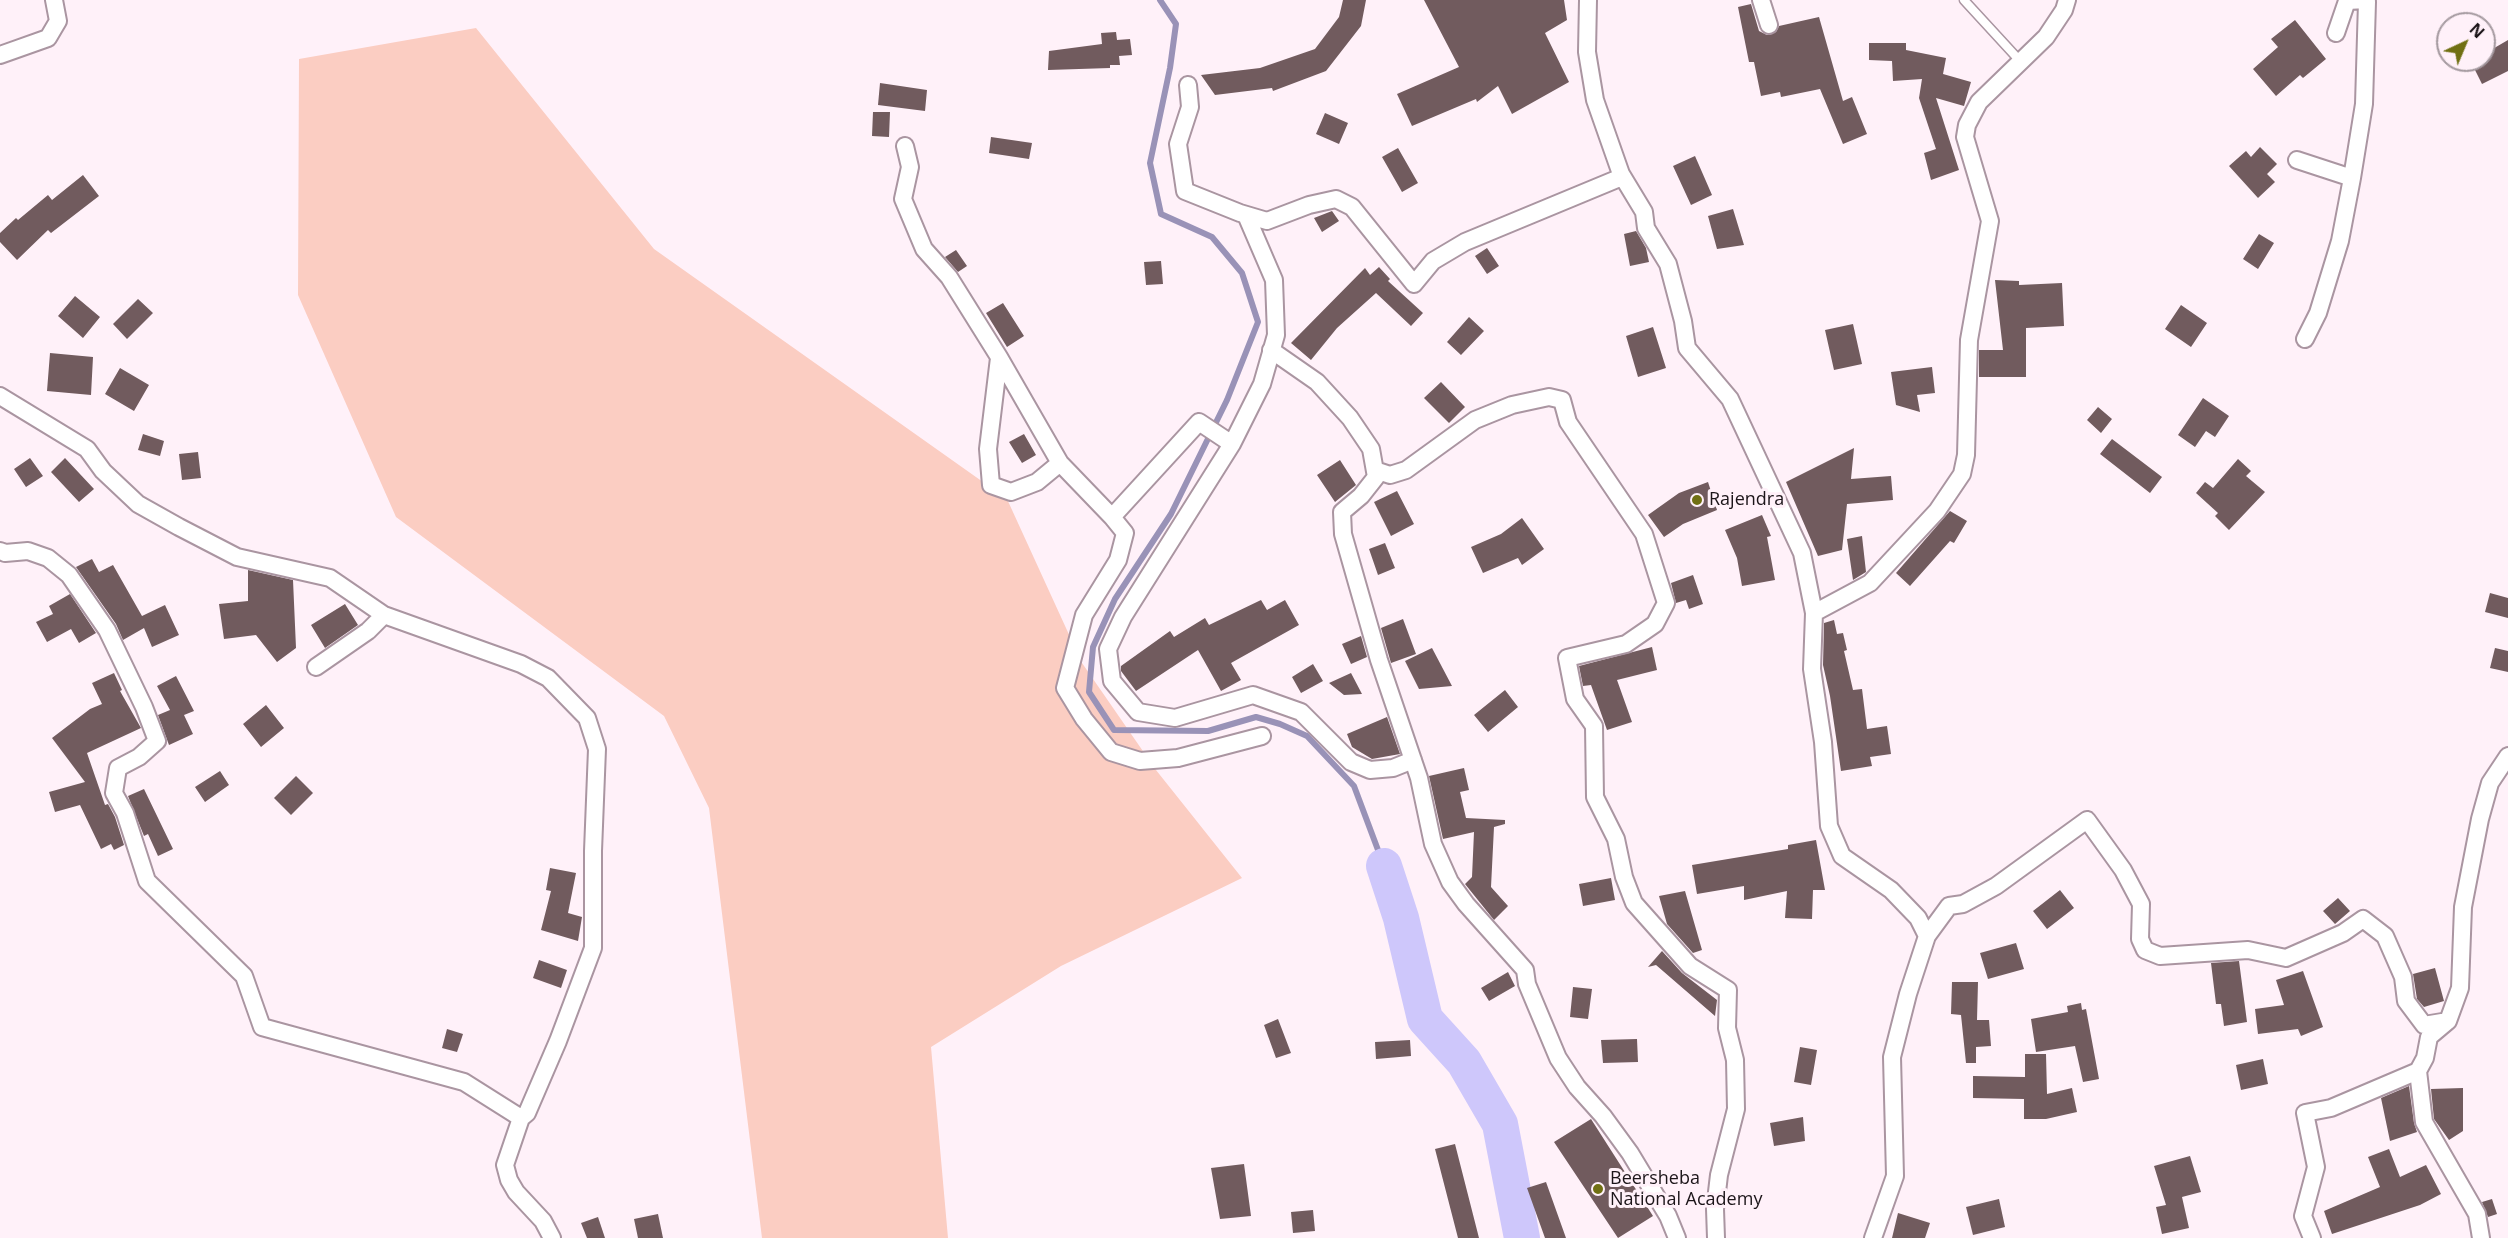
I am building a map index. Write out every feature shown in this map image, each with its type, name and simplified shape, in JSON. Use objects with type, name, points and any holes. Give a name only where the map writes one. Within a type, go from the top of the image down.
[{"type":"street","points":[[0,55],[48,38],[58,21],[54,0]]},
{"type":"street","points":[[1588,0],[1589,72],[1594,100],[1621,174],[1644,212],[1646,228],[1668,264],[1683,321],[1687,348],[1730,399],[1789,521],[1802,554],[1814,613],[1812,669],[1823,742],[1829,826],[1842,855],[1891,890],[1918,918],[1927,936]]},
{"type":"street","points":[[1761,0],[1769,25]]},
{"type":"street","points":[[1814,613],[1870,583],[1937,512],[1962,474],[1966,455],[1969,340],[1982,275],[1989,221],[1965,137],[1967,125],[1979,102],[2046,37],[2064,10],[2067,0]]},
{"type":"street","points":[[2305,339],[2318,313],[2340,241],[2352,178],[2364,104],[2367,1],[2347,1],[2336,33]]},
{"type":"street","points":[[1188,85],[1190,107],[1178,144],[1185,191],[1267,221],[1309,205],[1336,199],[1352,207],[1414,284],[1433,261],[1465,242],[1617,179],[1621,174]]},
{"type":"street","points":[[905,146],[910,167],[903,199],[924,249],[949,277],[999,357],[1060,463],[1125,533],[1118,560],[1084,615],[1065,688],[1084,719],[1111,752],[1140,761],[1178,758],[1262,736]]},
{"type":"street","points":[[2297,160],[2352,178]]},
{"type":"street","points":[[1246,215],[1274,280],[1276,335],[1262,384],[1232,444],[1123,617],[1108,649],[1112,681],[1138,712],[1176,718],[1253,695],[1301,712],[1351,762],[1370,770],[1394,768],[1413,760]]},
{"type":"street","points":[[1271,350],[1317,382],[1350,418],[1371,449],[1376,477],[1361,496],[1342,512],[1343,534],[1379,660],[1413,760],[1433,844],[1450,882],[1466,904],[1525,970],[1527,984],[1558,1058],[1577,1087],[1603,1116],[1630,1153],[1668,1215],[1677,1238]]},
{"type":"street","points":[[999,357],[988,449],[991,485],[1011,492],[1037,482],[1060,463]]},
{"type":"street","points":[[0,396],[87,449],[103,471],[138,504],[179,527],[237,557],[330,578],[384,615],[521,664],[548,678],[587,718],[597,749],[592,851],[593,948],[558,1041],[527,1113],[521,1118],[506,1165],[509,1180],[516,1192],[543,1221],[552,1238]]},
{"type":"street","points":[[1375,470],[1390,475],[1406,470],[1475,420],[1512,405],[1549,397],[1562,400],[1573,430],[1644,534],[1666,603],[1656,624],[1626,644],[1567,658],[1575,699],[1594,726],[1595,797],[1616,839],[1624,877],[1634,903],[1690,966],[1728,990],[1727,1028],[1735,1060],[1736,1109],[1719,1175],[1715,1209],[1716,1238]]},
{"type":"street","points":[[1112,517],[1199,422],[1232,444]]},
{"type":"street","points":[[0,551],[5,553],[28,551],[48,558],[69,575],[107,630],[144,707],[157,741],[139,757],[118,768],[114,793],[125,813],[147,881],[244,976],[262,1027],[464,1082],[521,1118]]},
{"type":"street","points":[[316,667],[369,631],[384,615]]},
{"type":"street","points":[[2481,1238],[2477,1214],[2424,1122],[2418,1071],[2425,1058],[2429,1037],[2448,1021],[2460,988],[2463,907],[2480,819],[2490,783],[2508,756]]},
{"type":"street","points":[[1873,1238],[1895,1176],[1892,1057],[1908,994],[1927,936],[1949,906],[1964,904],[1996,886],[2087,820],[2123,870],[2140,904],[2140,939],[2145,950],[2160,956],[2248,950],[2286,958],[2343,933],[2362,919],[2385,936],[2403,977],[2406,1000],[2424,1025],[2448,1021]]},
{"type":"street","points":[[2312,1238],[2303,1216],[2316,1167],[2305,1113],[2331,1108],[2418,1071]]},
{"type":"lane","points":[[1964,0],[2021,62]]},
{"type":"shaded area","points":[[476,28],[654,249],[1007,499],[1082,663],[1156,770],[1242,878],[1061,966],[931,1047],[948,1238],[762,1238],[709,808],[664,716],[396,517],[298,295],[299,59]]},
{"type":"building","points":[[1343,0],[1366,0],[1361,26],[1326,71],[1273,91],[1272,88],[1215,95],[1201,75],[1260,68],[1315,49],[1339,17]]},
{"type":"building","points":[[1424,0],[1564,0],[1567,20],[1545,33],[1569,82],[1512,114],[1498,86],[1477,102],[1476,99],[1412,126],[1397,94],[1459,67]]},
{"type":"building","points":[[1751,4],[1759,31],[1767,35],[1776,32],[1779,26],[1819,17],[1843,101],[1852,97],[1867,134],[1843,144],[1820,89],[1781,97],[1780,92],[1761,96],[1754,62],[1749,62],[1738,7]]},
{"type":"building","points":[[2295,20],[2326,59],[2303,78],[2300,75],[2276,96],[2253,69],[2278,47],[2271,39]]},
{"type":"building","points":[[1116,32],[1117,40],[1130,39],[1132,55],[1119,56],[1120,65],[1110,65],[1110,68],[1048,70],[1049,51],[1102,44],[1101,33]]},
{"type":"building","points":[[2508,40],[2508,71],[2482,84],[2476,72],[2496,72],[2496,47]]},
{"type":"building","points":[[1869,43],[1906,43],[1906,50],[1946,58],[1943,74],[1971,82],[1964,106],[1936,98],[1959,170],[1931,180],[1924,153],[1936,149],[1919,98],[1922,79],[1893,81],[1892,61],[1869,60]]},
{"type":"building","points":[[880,83],[927,90],[925,111],[878,105]]},
{"type":"building","points":[[873,112],[890,112],[889,137],[872,136]]},
{"type":"building","points":[[1325,113],[1348,123],[1339,144],[1316,134]]},
{"type":"building","points":[[991,137],[1032,143],[1029,159],[989,153]]},
{"type":"building","points":[[2260,147],[2277,164],[2267,174],[2275,182],[2258,198],[2229,166],[2246,151],[2251,157]]},
{"type":"building","points":[[1398,148],[1418,183],[1402,192],[1382,157]]},
{"type":"building","points":[[1695,156],[1712,195],[1691,205],[1673,166]]},
{"type":"building","points":[[83,175],[99,196],[51,233],[48,230],[17,260],[0,242],[0,233],[16,218],[18,220],[48,195],[52,200]]},
{"type":"building","points":[[1733,209],[1744,245],[1717,249],[1708,216]]},
{"type":"building","points":[[1332,211],[1339,221],[1322,232],[1314,218]]},
{"type":"building","points":[[1636,231],[1646,248],[1649,262],[1630,266],[1624,234]]},
{"type":"building","points":[[2259,234],[2274,243],[2258,269],[2243,259]]},
{"type":"building","points":[[1487,248],[1499,266],[1487,274],[1475,256]]},
{"type":"building","points":[[956,250],[967,266],[958,272],[945,257]]},
{"type":"building","points":[[1161,261],[1163,284],[1146,285],[1144,262]]},
{"type":"building","points":[[1379,267],[1390,279],[1388,281],[1423,313],[1411,326],[1376,293],[1337,328],[1311,360],[1291,343],[1365,268],[1370,275]]},
{"type":"building","points":[[1995,280],[2019,281],[2019,285],[2062,283],[2064,326],[2026,328],[2026,377],[1979,377],[1979,350],[2003,350]]},
{"type":"building","points":[[75,296],[100,317],[83,338],[58,316]]},
{"type":"building","points":[[138,299],[153,313],[127,339],[113,324]]},
{"type":"building","points":[[1003,303],[1024,336],[1007,347],[986,313]]},
{"type":"building","points":[[2181,305],[2207,323],[2191,347],[2165,329]]},
{"type":"building","points":[[1469,317],[1484,331],[1461,355],[1447,342]]},
{"type":"building","points":[[1853,324],[1862,364],[1834,370],[1825,330]]},
{"type":"building","points":[[1653,327],[1666,368],[1638,377],[1626,336]]},
{"type":"building","points":[[50,353],[93,357],[91,395],[47,391]]},
{"type":"building","points":[[1932,367],[1935,393],[1917,395],[1920,412],[1896,405],[1891,372]]},
{"type":"building","points":[[120,368],[149,385],[134,411],[105,394]]},
{"type":"building","points":[[1441,382],[1465,407],[1449,423],[1424,398]]},
{"type":"building","points":[[2203,398],[2229,416],[2215,437],[2206,431],[2195,447],[2178,435]]},
{"type":"building","points":[[2098,407],[2112,419],[2101,433],[2087,420]]},
{"type":"building","points":[[143,434],[164,441],[160,456],[138,450]]},
{"type":"building","points":[[1024,434],[1036,455],[1022,463],[1009,442]]},
{"type":"building","points":[[2112,439],[2162,477],[2150,493],[2100,454]]},
{"type":"building","points":[[1854,448],[1851,479],[1891,476],[1893,500],[1847,504],[1842,550],[1818,556],[1786,482]]},
{"type":"building","points":[[198,452],[201,478],[182,480],[179,454]]},
{"type":"building","points":[[30,458],[43,476],[26,487],[14,469]]},
{"type":"building","points":[[65,458],[94,489],[79,502],[51,472]]},
{"type":"building","points":[[2238,459],[2251,471],[2246,476],[2265,492],[2229,530],[2215,516],[2218,513],[2196,493],[2205,482],[2213,488]]},
{"type":"building","points":[[1340,460],[1356,485],[1335,502],[1317,475]]},
{"type":"building","points":[[1708,482],[1717,510],[1683,524],[1664,537],[1648,515],[1679,493]]},
{"type":"building","points":[[1397,491],[1414,524],[1391,536],[1374,502]]},
{"type":"building","points":[[1950,511],[1967,521],[1954,543],[1950,541],[1910,586],[1896,573]]},
{"type":"building","points":[[1762,515],[1771,536],[1767,537],[1775,580],[1742,586],[1737,558],[1725,530]]},
{"type":"building","points":[[1522,518],[1544,549],[1522,565],[1518,558],[1483,573],[1471,547],[1501,534]]},
{"type":"building","points":[[1862,536],[1866,572],[1853,580],[1847,539]]},
{"type":"building","points":[[1385,543],[1395,568],[1378,575],[1369,549]]},
{"type":"building","points":[[92,559],[99,572],[113,565],[142,616],[165,605],[179,635],[152,647],[144,628],[123,640],[116,624],[76,567]]},
{"type":"building","points":[[248,570],[293,580],[296,648],[277,662],[256,635],[224,639],[219,604],[248,601]]},
{"type":"building","points":[[1693,575],[1703,604],[1689,609],[1686,600],[1676,603],[1671,583]]},
{"type":"building","points":[[2490,593],[2508,598],[2508,618],[2485,612]]},
{"type":"building","points":[[70,594],[96,633],[79,643],[71,629],[47,642],[36,622],[53,614],[49,606]]},
{"type":"building","points":[[1261,600],[1267,610],[1285,600],[1299,625],[1231,663],[1241,680],[1221,691],[1198,650],[1136,691],[1121,671],[1121,666],[1170,631],[1174,637],[1205,618],[1209,625]]},
{"type":"building","points":[[345,604],[358,625],[325,648],[311,625]]},
{"type":"building","points":[[1403,619],[1416,654],[1391,663],[1381,628]]},
{"type":"building","points":[[1834,620],[1837,634],[1843,633],[1847,650],[1844,651],[1853,690],[1862,689],[1867,729],[1887,726],[1891,754],[1870,757],[1872,766],[1841,771],[1823,665],[1824,623]]},
{"type":"building","points":[[1361,636],[1367,657],[1351,664],[1342,644]]},
{"type":"building","points":[[1652,647],[1657,670],[1617,680],[1632,722],[1607,730],[1591,685],[1583,686],[1579,666]]},
{"type":"building","points":[[1432,648],[1452,686],[1419,689],[1405,661]]},
{"type":"building","points":[[2495,648],[2508,651],[2508,672],[2490,668]]},
{"type":"building","points":[[1313,664],[1323,681],[1301,693],[1292,677]]},
{"type":"building","points":[[114,673],[122,690],[120,691],[141,728],[87,753],[105,805],[108,804],[115,817],[124,845],[114,850],[111,844],[101,849],[80,805],[55,812],[49,792],[85,782],[52,738],[90,709],[102,704],[92,683]]},
{"type":"building","points":[[1351,673],[1362,694],[1344,695],[1329,683]]},
{"type":"building","points":[[176,676],[194,711],[184,715],[193,734],[169,745],[158,715],[170,710],[157,686]]},
{"type":"building","points":[[1505,690],[1518,707],[1488,732],[1474,715]]},
{"type":"building","points":[[266,705],[284,728],[261,747],[243,724]]},
{"type":"building","points":[[1387,717],[1400,754],[1372,759],[1352,747],[1347,734]]},
{"type":"building","points":[[1464,768],[1469,790],[1460,792],[1466,818],[1505,820],[1505,824],[1494,827],[1491,887],[1508,906],[1494,920],[1465,884],[1472,877],[1474,832],[1443,839],[1429,776]]},
{"type":"building","points":[[220,771],[229,785],[205,802],[195,787]]},
{"type":"building","points":[[296,776],[313,793],[291,815],[274,798]]},
{"type":"building","points":[[144,789],[173,849],[158,856],[148,834],[144,836],[128,796]]},
{"type":"building","points":[[1816,840],[1825,890],[1813,890],[1812,919],[1785,918],[1787,891],[1744,900],[1744,886],[1697,894],[1692,865],[1788,849],[1788,845]]},
{"type":"building","points":[[550,868],[576,873],[568,913],[582,917],[578,941],[541,930],[551,891],[546,890]]},
{"type":"building","points":[[1611,878],[1615,900],[1583,906],[1579,884]]},
{"type":"building","points":[[2060,890],[2074,908],[2047,929],[2033,911]]},
{"type":"building","points":[[1685,891],[1702,950],[1693,953],[1667,924],[1659,896]]},
{"type":"building","points":[[2338,898],[2350,911],[2335,924],[2323,911]]},
{"type":"building","points":[[2016,943],[2024,969],[1988,979],[1980,953]]},
{"type":"building","points":[[1662,951],[1682,973],[1717,1000],[1715,1016],[1656,965],[1648,967]]},
{"type":"building","points":[[539,960],[567,970],[561,988],[533,978]]},
{"type":"building","points":[[2239,961],[2247,1022],[2224,1026],[2221,1004],[2216,1004],[2211,963]]},
{"type":"building","points":[[2435,968],[2444,1001],[2424,1007],[2417,999],[2413,974]]},
{"type":"building","points":[[2303,971],[2323,1027],[2301,1036],[2298,1029],[2258,1034],[2255,1009],[2284,1005],[2276,980]]},
{"type":"building","points":[[1508,972],[1515,986],[1489,1001],[1481,988]]},
{"type":"building","points":[[1952,982],[1978,982],[1977,1020],[1989,1020],[1991,1046],[1976,1047],[1976,1063],[1966,1063],[1961,1015],[1951,1014]]},
{"type":"building","points":[[1573,987],[1592,989],[1588,1019],[1570,1017]]},
{"type":"building","points":[[2081,1003],[2082,1010],[2086,1009],[2099,1079],[2083,1082],[2075,1046],[2036,1052],[2031,1019],[2068,1012],[2067,1006]]},
{"type":"building","points":[[1278,1019],[1291,1053],[1276,1058],[1264,1025]]},
{"type":"building","points":[[447,1029],[463,1034],[457,1052],[442,1048]]},
{"type":"building","points":[[1637,1039],[1638,1062],[1603,1063],[1601,1040]]},
{"type":"building","points":[[1410,1040],[1411,1056],[1376,1059],[1375,1042]]},
{"type":"building","points":[[1800,1047],[1817,1050],[1811,1085],[1794,1082]]},
{"type":"building","points":[[2025,1054],[2046,1054],[2047,1094],[2072,1088],[2077,1112],[2046,1119],[2024,1119],[2024,1099],[1973,1098],[1973,1076],[2025,1077]]},
{"type":"building","points":[[2263,1059],[2268,1084],[2241,1090],[2236,1065]]},
{"type":"building","points":[[2409,1086],[2417,1132],[2390,1141],[2381,1098]]},
{"type":"building","points":[[2463,1088],[2463,1131],[2449,1140],[2434,1119],[2431,1089]]},
{"type":"building","points":[[1803,1117],[1805,1141],[1774,1146],[1770,1123]]},
{"type":"building","points":[[1591,1119],[1653,1216],[1618,1238],[1554,1142]]},
{"type":"building","points":[[1455,1144],[1479,1238],[1458,1238],[1435,1149]]},
{"type":"building","points":[[2389,1149],[2400,1177],[2426,1165],[2441,1194],[2420,1205],[2332,1234],[2324,1211],[2380,1187],[2368,1157]]},
{"type":"building","points":[[2190,1156],[2201,1192],[2182,1197],[2189,1228],[2162,1234],[2156,1207],[2166,1205],[2154,1166]]},
{"type":"building","points":[[1244,1164],[1251,1216],[1220,1219],[1211,1168]]},
{"type":"building","points":[[1546,1182],[1566,1238],[1545,1238],[1527,1188]]},
{"type":"building","points":[[1999,1199],[2005,1227],[1973,1235],[1966,1207]]},
{"type":"building","points":[[2492,1199],[2497,1214],[2488,1217],[2482,1202]]},
{"type":"building","points":[[1313,1210],[1315,1231],[1293,1233],[1291,1212]]},
{"type":"building","points":[[1898,1213],[1930,1223],[1925,1238],[1892,1238]]},
{"type":"building","points":[[658,1214],[663,1238],[638,1238],[634,1219]]},
{"type":"building","points":[[598,1217],[605,1238],[587,1238],[581,1223]]},
{"type":"waterway","points":[[1160,0],[1176,24],[1170,68],[1150,163],[1161,214],[1212,237],[1242,273],[1258,322],[1227,400],[1171,514],[1115,599],[1093,647],[1089,692],[1114,730],[1208,731],[1256,717],[1280,724],[1307,736],[1354,786],[1384,866]]},
{"type":"waterway","points":[[1384,866],[1401,918],[1425,1019],[1464,1062],[1500,1124],[1522,1238]]},
{"type":"place","name":"Rajendra","points":[[1697,500]]},
{"type":"place","name":"Beersheba National Academy","points":[[1598,1189]]}]
